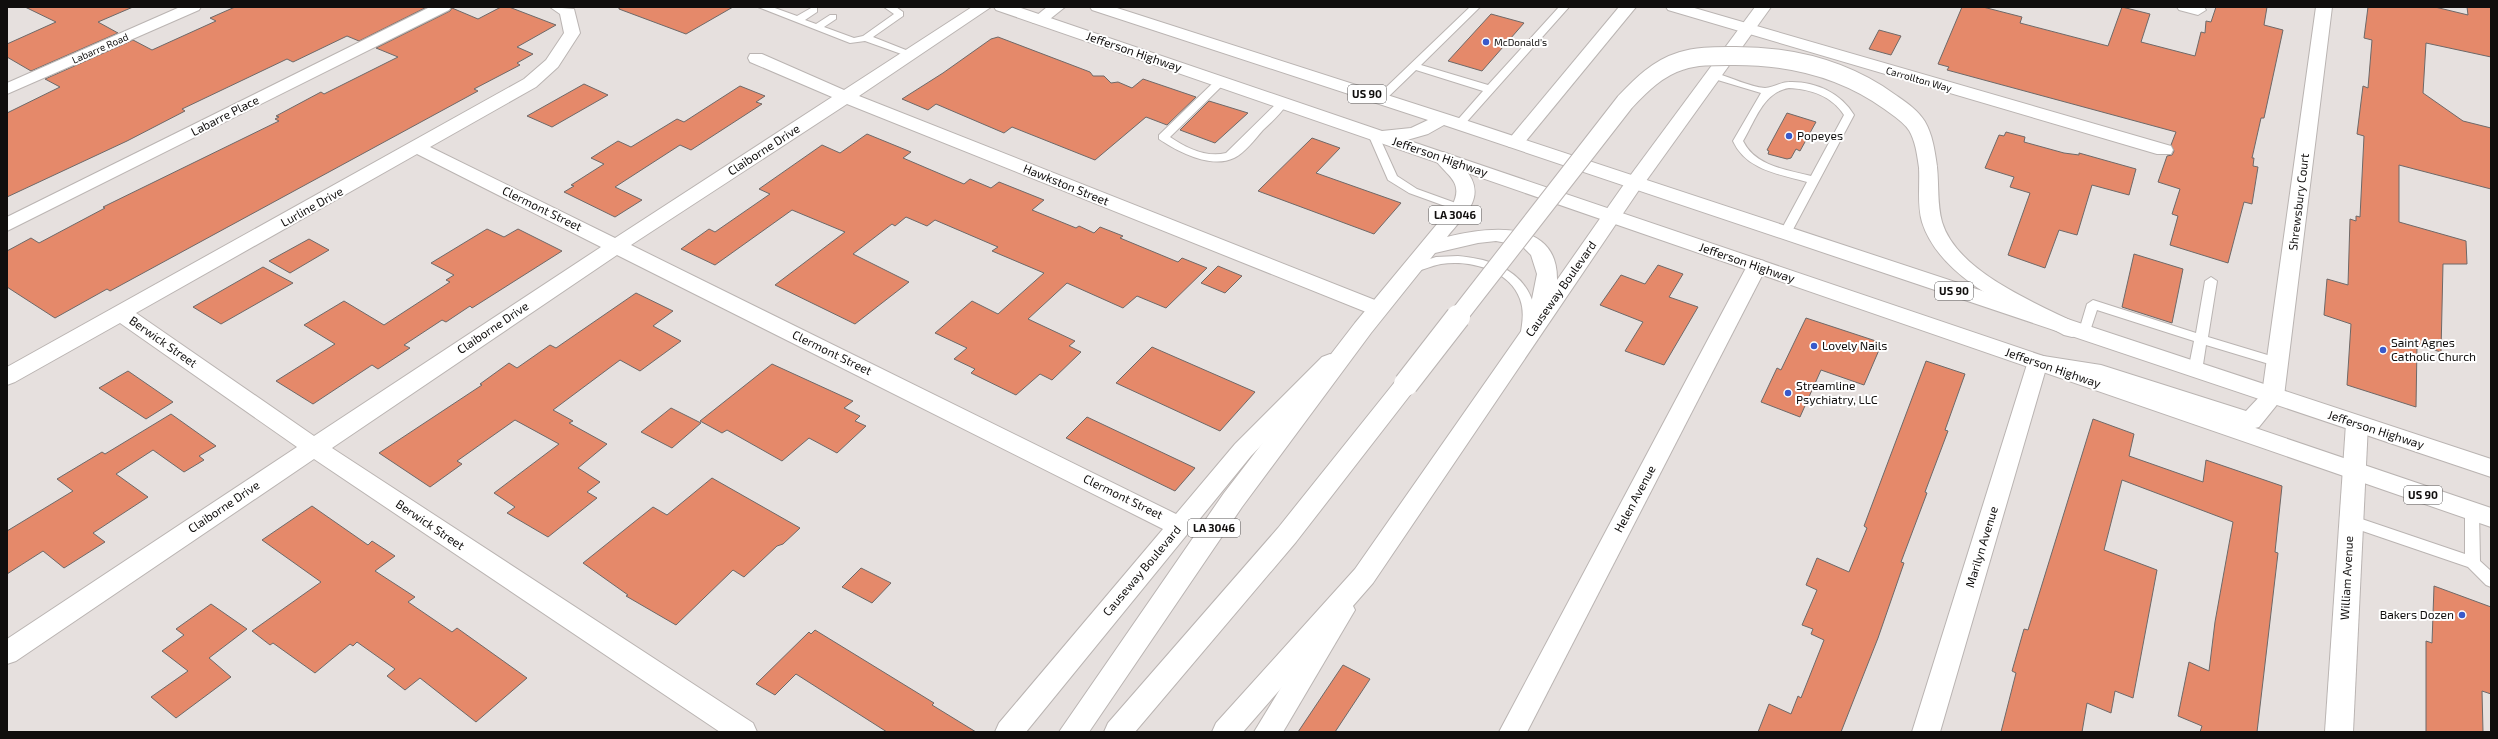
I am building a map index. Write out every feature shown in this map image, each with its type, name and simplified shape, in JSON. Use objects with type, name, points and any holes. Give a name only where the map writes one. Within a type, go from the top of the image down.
[{"type":"main road","name":"Labarre Road","points":[[7,89],[193,7]]},
{"type":"main road","name":"Labarre Place","points":[[7,225],[443,7]]},
{"type":"main road","name":"Lurline Drive","points":[[7,377],[418,148],[530,83],[552,63],[572,32],[568,12],[558,7]]},
{"type":"main road","name":"Claiborne Drive","points":[[7,653],[313,447],[616,246],[983,7]]},
{"type":"main road","name":"Jefferson Highway","points":[[1002,7],[2481,515]]},
{"type":"main road","points":[[1039,20],[1057,7]]},
{"type":"main road","name":"Jefferson Highway","points":[[1098,7],[1459,124],[1634,184],[2491,468]]},
{"type":"main road","points":[[1515,143],[1628,7]]},
{"type":"main road","name":"Causeway Boulevard","points":[[1268,732],[1364,576],[1611,216],[1715,76],[1763,7]]},
{"type":"main road","name":"Shrewsbury Court","points":[[2273,396],[2279,363],[2324,7]]},
{"type":"main road","name":"Carrollton Way","points":[[1685,8],[1748,29],[2164,150]]},
{"type":"main road","points":[[1118,732],[1288,535],[1625,102],[1647,79],[1680,62],[1720,56],[1766,57],[1807,62],[1837,72],[1869,88],[1899,108],[1916,125],[1924,142],[1928,167],[1932,222],[1948,250],[1974,275],[2078,332]]},
{"type":"main road","name":"Hawkston Street","points":[[756,58],[846,97],[1378,309]]},
{"type":"main road","points":[[1373,134],[1411,135],[1426,130],[1441,119]]},
{"type":"main road","name":"Clermont Street","points":[[418,148],[1179,526]]},
{"type":"main road","name":"LA 3046","points":[[1073,732],[1233,500],[1363,328],[1460,208],[1468,194],[1467,188],[1463,179],[1443,158]]},
{"type":"main road","points":[[1428,248],[1469,237],[1490,234],[1515,238],[1537,248],[1544,259],[1547,278],[1533,330]]},
{"type":"main road","name":"Helen Avenue","points":[[1512,732],[1757,266]]},
{"type":"main road","name":"Berwick Street","points":[[121,313],[313,447],[743,732]]},
{"type":"main road","name":"Causeway Boulevard","points":[[1008,732],[1242,450],[1363,328]]},
{"type":"main road","points":[[2037,363],[2101,373],[2251,421],[2273,396]]},
{"type":"main road","name":"Marilyn Avenue","points":[[1926,732],[2037,363]]},
{"type":"main road","name":"William Avenue","points":[[2339,732],[2350,521],[2357,424]]},
{"type":"main road","name":"Causeway Boulevard","points":[[1226,732],[1364,576]]},
{"type":"lane","points":[[764,7],[854,41],[866,38],[900,14],[889,7]]},
{"type":"lane","points":[[781,14],[792,7]]},
{"type":"lane","points":[[1380,98],[1475,7]]},
{"type":"lane","points":[[1459,124],[1564,7]]},
{"type":"lane","points":[[798,20],[814,10]]},
{"type":"lane","points":[[817,27],[833,17]]},
{"type":"lane","points":[[866,38],[912,54]]},
{"type":"lane","points":[[1414,66],[1489,89]]},
{"type":"lane","points":[[1715,76],[1768,92]]},
{"type":"lane","points":[[1220,82],[1163,136],[1172,144],[1215,158],[1231,156],[1283,103]]},
{"type":"lane","points":[[1785,234],[1812,180],[1849,115],[1846,106],[1832,95],[1795,84],[1780,85],[1768,92],[1738,141],[1739,147],[1751,160],[1812,180]]},
{"type":"lane","points":[[1373,134],[1386,169],[1392,178],[1413,191],[1460,208]]},
{"type":"lane","points":[[1412,269],[1429,263],[1462,259],[1486,264],[1503,271],[1514,278],[1525,295],[1533,330]]},
{"type":"lane","points":[[2195,371],[2212,281]]},
{"type":"lane","points":[[2078,332],[2093,304],[2279,363]]},
{"type":"lane","points":[[2473,563],[2481,515]]},
{"type":"lane","points":[[2350,521],[2473,563],[2491,581]]},
{"type":"building","points":[[25,7],[133,7],[98,22],[118,33],[31,71],[7,57],[7,44],[56,22]]},
{"type":"building","points":[[235,7],[427,7],[359,41],[347,36],[293,62],[287,59],[182,109],[185,111],[127,141],[7,197],[7,113],[60,87],[45,79],[133,40],[152,50],[216,21],[210,18]]},
{"type":"building","points":[[501,7],[509,7],[556,25],[517,47],[533,54],[517,63],[520,65],[474,89],[478,91],[110,291],[107,289],[55,318],[7,287],[7,251],[31,238],[39,243],[105,208],[103,207],[279,121],[275,119],[279,117],[276,116],[321,92],[324,94],[398,57],[376,48],[450,11],[452,8],[478,19]]},
{"type":"building","points":[[619,7],[733,7],[686,34],[619,9]]},
{"type":"building","points":[[1962,7],[1983,7],[2022,17],[2020,23],[2108,46],[2122,7],[2150,14],[2141,42],[2195,56],[2201,32],[2205,33],[2206,21],[2211,22],[2216,7],[2267,7],[2264,25],[2283,30],[2264,118],[2261,118],[2252,158],[2254,158],[2253,166],[2258,167],[2252,204],[2244,202],[2228,263],[2170,245],[2178,216],[2172,214],[2180,189],[2158,182],[2167,156],[2172,155],[2174,151],[2171,145],[2176,132],[1947,70],[1949,67],[1938,64]]},
{"type":"building","points":[[2368,7],[2435,7],[2468,15],[2467,7],[2491,7],[2491,57],[2426,43],[2423,93],[2463,121],[2491,128],[2491,189],[2399,165],[2399,222],[2466,241],[2467,264],[2443,264],[2441,352],[2417,345],[2416,407],[2347,385],[2351,324],[2324,315],[2327,279],[2348,285],[2350,219],[2356,221],[2356,216],[2360,217],[2364,136],[2357,134],[2363,86],[2368,88],[2372,40],[2364,38]]},
{"type":"building","name":"McDonald's","points":[[1491,14],[1524,23],[1482,71],[1448,61]]},
{"type":"building","points":[[1879,30],[1901,36],[1891,55],[1869,49]]},
{"type":"building","points":[[998,37],[1090,72],[1093,76],[1104,76],[1111,83],[1118,82],[1132,88],[1143,79],[1196,97],[1167,125],[1146,117],[1095,160],[1012,127],[1004,133],[936,104],[928,110],[902,99],[943,73],[991,39]]},
{"type":"building","points":[[584,84],[608,95],[552,127],[527,116]]},
{"type":"building","points":[[740,86],[765,96],[756,102],[762,104],[691,150],[680,145],[615,187],[642,200],[615,217],[564,192],[574,186],[571,185],[604,164],[591,158],[618,141],[631,147],[677,119],[684,122]]},
{"type":"building","points":[[1209,101],[1248,113],[1215,143],[1180,130]]},
{"type":"building","name":"Popeyes","points":[[1787,113],[1816,122],[1800,151],[1796,149],[1791,158],[1787,159],[1768,154],[1769,151],[1767,150]]},
{"type":"building","points":[[2006,132],[2025,137],[2024,142],[2064,153],[2079,155],[2079,153],[2136,169],[2129,195],[2092,185],[2077,235],[2059,230],[2045,268],[2008,255],[2030,193],[2010,187],[2014,177],[1985,168],[1999,135],[2004,136]]},
{"type":"building","points":[[867,134],[911,152],[903,158],[964,184],[970,179],[991,188],[999,182],[1044,200],[1032,210],[1076,228],[1079,226],[1094,233],[1100,227],[1123,236],[1120,238],[1178,262],[1182,258],[1207,268],[1166,308],[1137,296],[1123,308],[1067,283],[1028,319],[1075,341],[1069,346],[1081,352],[1052,380],[1040,374],[1016,395],[971,373],[975,369],[954,359],[967,348],[935,333],[972,301],[998,314],[1044,273],[992,251],[998,247],[935,220],[927,226],[906,217],[895,226],[892,224],[853,254],[909,282],[855,324],[775,285],[845,232],[792,210],[715,265],[681,249],[709,229],[715,232],[770,194],[759,189],[822,145],[840,153]]},
{"type":"building","points":[[1312,138],[1340,148],[1316,173],[1401,203],[1374,234],[1258,191]]},
{"type":"building","points":[[487,229],[504,237],[518,229],[562,251],[472,308],[470,306],[446,322],[442,320],[404,345],[410,348],[378,369],[372,365],[313,404],[276,381],[335,344],[304,325],[344,301],[384,325],[450,282],[446,280],[454,275],[431,263]]},
{"type":"building","points":[[309,239],[329,250],[290,273],[269,261]]},
{"type":"building","points":[[2134,254],[2183,269],[2172,323],[2122,307]]},
{"type":"building","points":[[1658,265],[1683,274],[1669,297],[1698,307],[1664,365],[1625,351],[1643,322],[1600,305],[1621,275],[1645,284]]},
{"type":"building","points":[[1218,266],[1242,276],[1225,293],[1201,283]]},
{"type":"building","points":[[263,267],[293,283],[221,324],[193,307]]},
{"type":"building","points":[[636,293],[673,311],[653,326],[681,341],[640,371],[620,360],[553,410],[573,421],[569,423],[607,444],[578,468],[600,482],[587,492],[597,498],[548,537],[507,513],[515,507],[494,493],[559,444],[515,420],[457,461],[462,464],[430,487],[379,453],[482,385],[480,384],[509,363],[517,368],[550,345],[556,348]]},
{"type":"building","points":[[1806,318],[1882,343],[1864,385],[1821,370],[1800,417],[1761,402],[1777,368],[1781,370]]},
{"type":"building","points":[[1152,347],[1255,392],[1220,431],[1116,383]]},
{"type":"building","points":[[1926,361],[1965,374],[1945,430],[1948,431],[1925,492],[1927,493],[1901,562],[1904,563],[1878,638],[1841,732],[1758,732],[1769,704],[1791,714],[1798,696],[1801,698],[1824,640],[1811,634],[1813,629],[1802,625],[1817,590],[1806,585],[1817,558],[1849,572],[1867,528],[1864,526]]},
{"type":"building","points":[[772,364],[853,401],[844,408],[860,416],[855,421],[866,426],[837,453],[809,438],[782,461],[727,430],[722,433],[700,421]]},
{"type":"building","points":[[128,371],[173,402],[146,419],[99,388]]},
{"type":"building","points":[[671,408],[701,423],[672,448],[641,432]]},
{"type":"building","points":[[171,414],[216,446],[199,456],[204,460],[184,472],[153,450],[116,474],[148,497],[93,533],[105,542],[64,568],[43,551],[7,574],[7,531],[73,491],[57,479],[102,452],[105,454]]},
{"type":"building","points":[[1087,417],[1195,468],[1175,491],[1066,438]]},
{"type":"building","points":[[2093,419],[2134,434],[2129,456],[2203,482],[2206,460],[2282,486],[2275,552],[2278,553],[2257,732],[2200,732],[2202,726],[2178,716],[2189,662],[2209,671],[2215,622],[2233,522],[2122,480],[2104,550],[2157,570],[2133,698],[2115,691],[2111,713],[2087,703],[2082,732],[2001,732],[2016,673],[2012,671],[2024,629],[2028,630]]},
{"type":"building","points":[[712,478],[800,528],[783,544],[777,546],[744,577],[733,570],[676,625],[626,596],[628,595],[583,563],[653,507],[667,515]]},
{"type":"building","points":[[312,506],[368,545],[372,541],[395,556],[375,571],[415,597],[408,602],[452,632],[457,628],[527,678],[476,722],[420,678],[405,690],[387,676],[395,669],[357,642],[353,646],[350,644],[315,673],[273,643],[270,645],[252,631],[321,582],[262,540]]},
{"type":"building","points":[[861,568],[891,583],[872,603],[842,587]]},
{"type":"building","points":[[2434,586],[2491,607],[2491,694],[2482,691],[2483,732],[2426,732],[2426,641],[2432,643]]},
{"type":"building","points":[[211,604],[247,629],[209,658],[231,677],[176,718],[151,697],[188,671],[162,651],[184,635],[176,629]]},
{"type":"building","points":[[815,630],[934,703],[932,705],[976,732],[887,732],[796,674],[775,695],[756,684],[809,632],[811,634]]},
{"type":"building","points":[[1343,665],[1370,679],[1335,732],[1298,732]]},
{"type":"place","name":"McDonald's","points":[[1486,42]]},
{"type":"place","name":"Popeyes","points":[[1789,136]]},
{"type":"place","name":"Lovely Nails","points":[[1814,346]]},
{"type":"place","name":"Saint Agnes Catholic Church","points":[[2383,350]]},
{"type":"place","name":"Streamline Psychiatry, LLC","points":[[1788,393]]},
{"type":"place","name":"Bakers Dozen","points":[[2462,615]]}]
